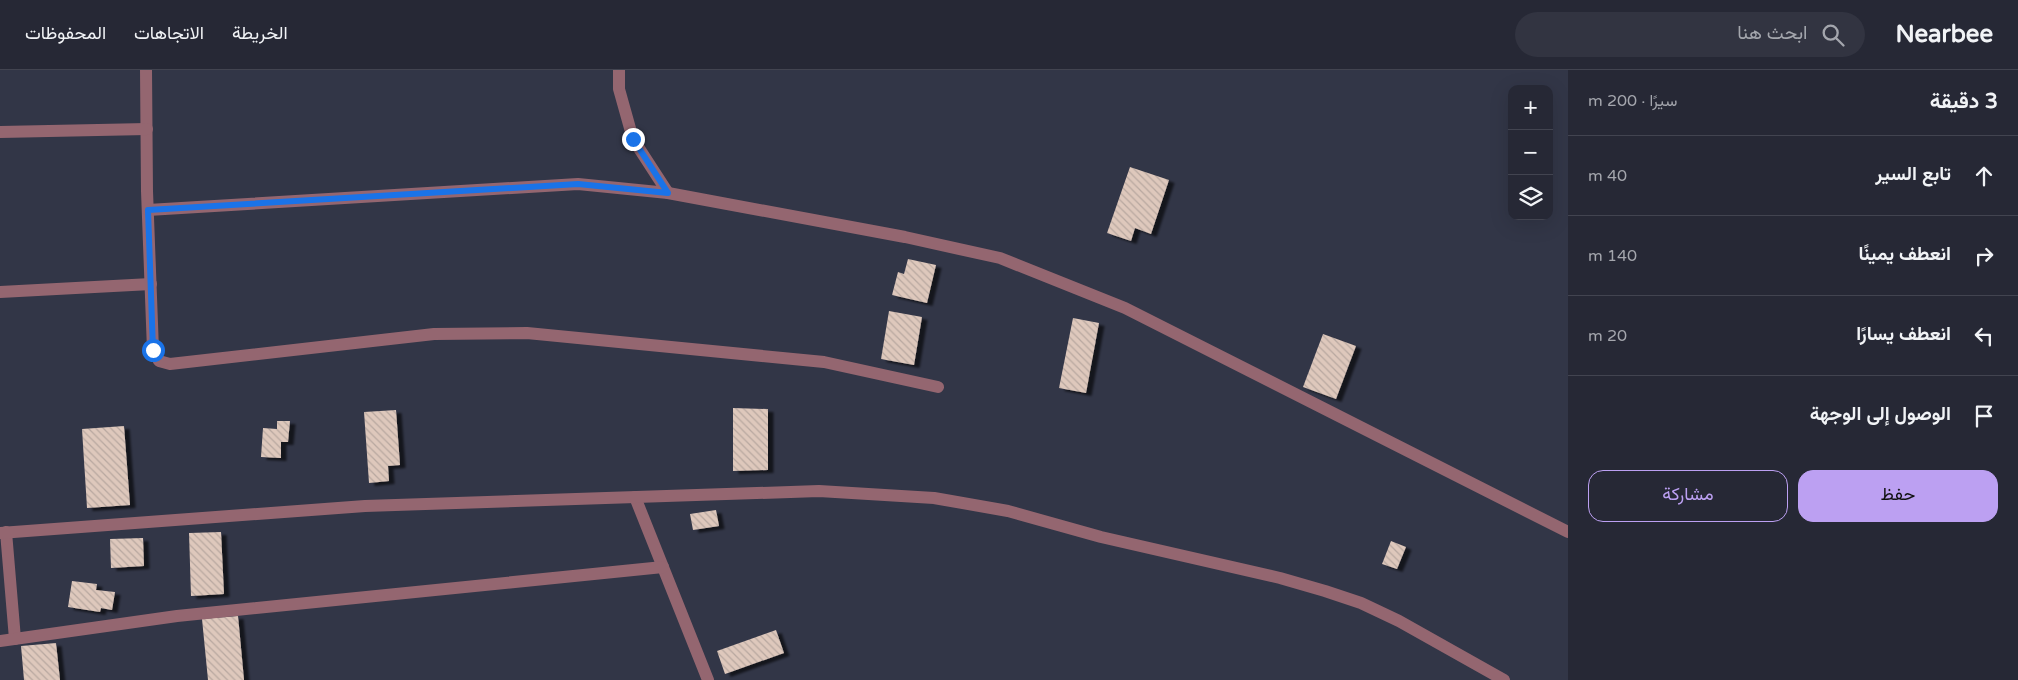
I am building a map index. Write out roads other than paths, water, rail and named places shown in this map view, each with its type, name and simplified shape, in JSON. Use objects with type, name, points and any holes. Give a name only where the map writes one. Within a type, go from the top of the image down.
[{"type":"street","points":[[146,70],[150,284],[153,350],[159,362],[170,364],[434,334],[527,333],[824,362],[938,387]]},
{"type":"street","points":[[619,70],[619,89],[633,139],[668,193]]},
{"type":"street","points":[[0,132],[147,129]]},
{"type":"street","points":[[148,210],[578,184],[668,193],[906,237],[1000,258],[1125,308],[1568,532]]},
{"type":"street","points":[[0,292],[150,284]]},
{"type":"street","points":[[15,639],[3,533],[365,506],[819,491],[934,498],[1008,511],[1101,537],[1280,578],[1361,603],[1443,644],[1504,680]]},
{"type":"street","points":[[635,497],[708,680]]},
{"type":"street","points":[[0,641],[177,616],[663,567]]}]
